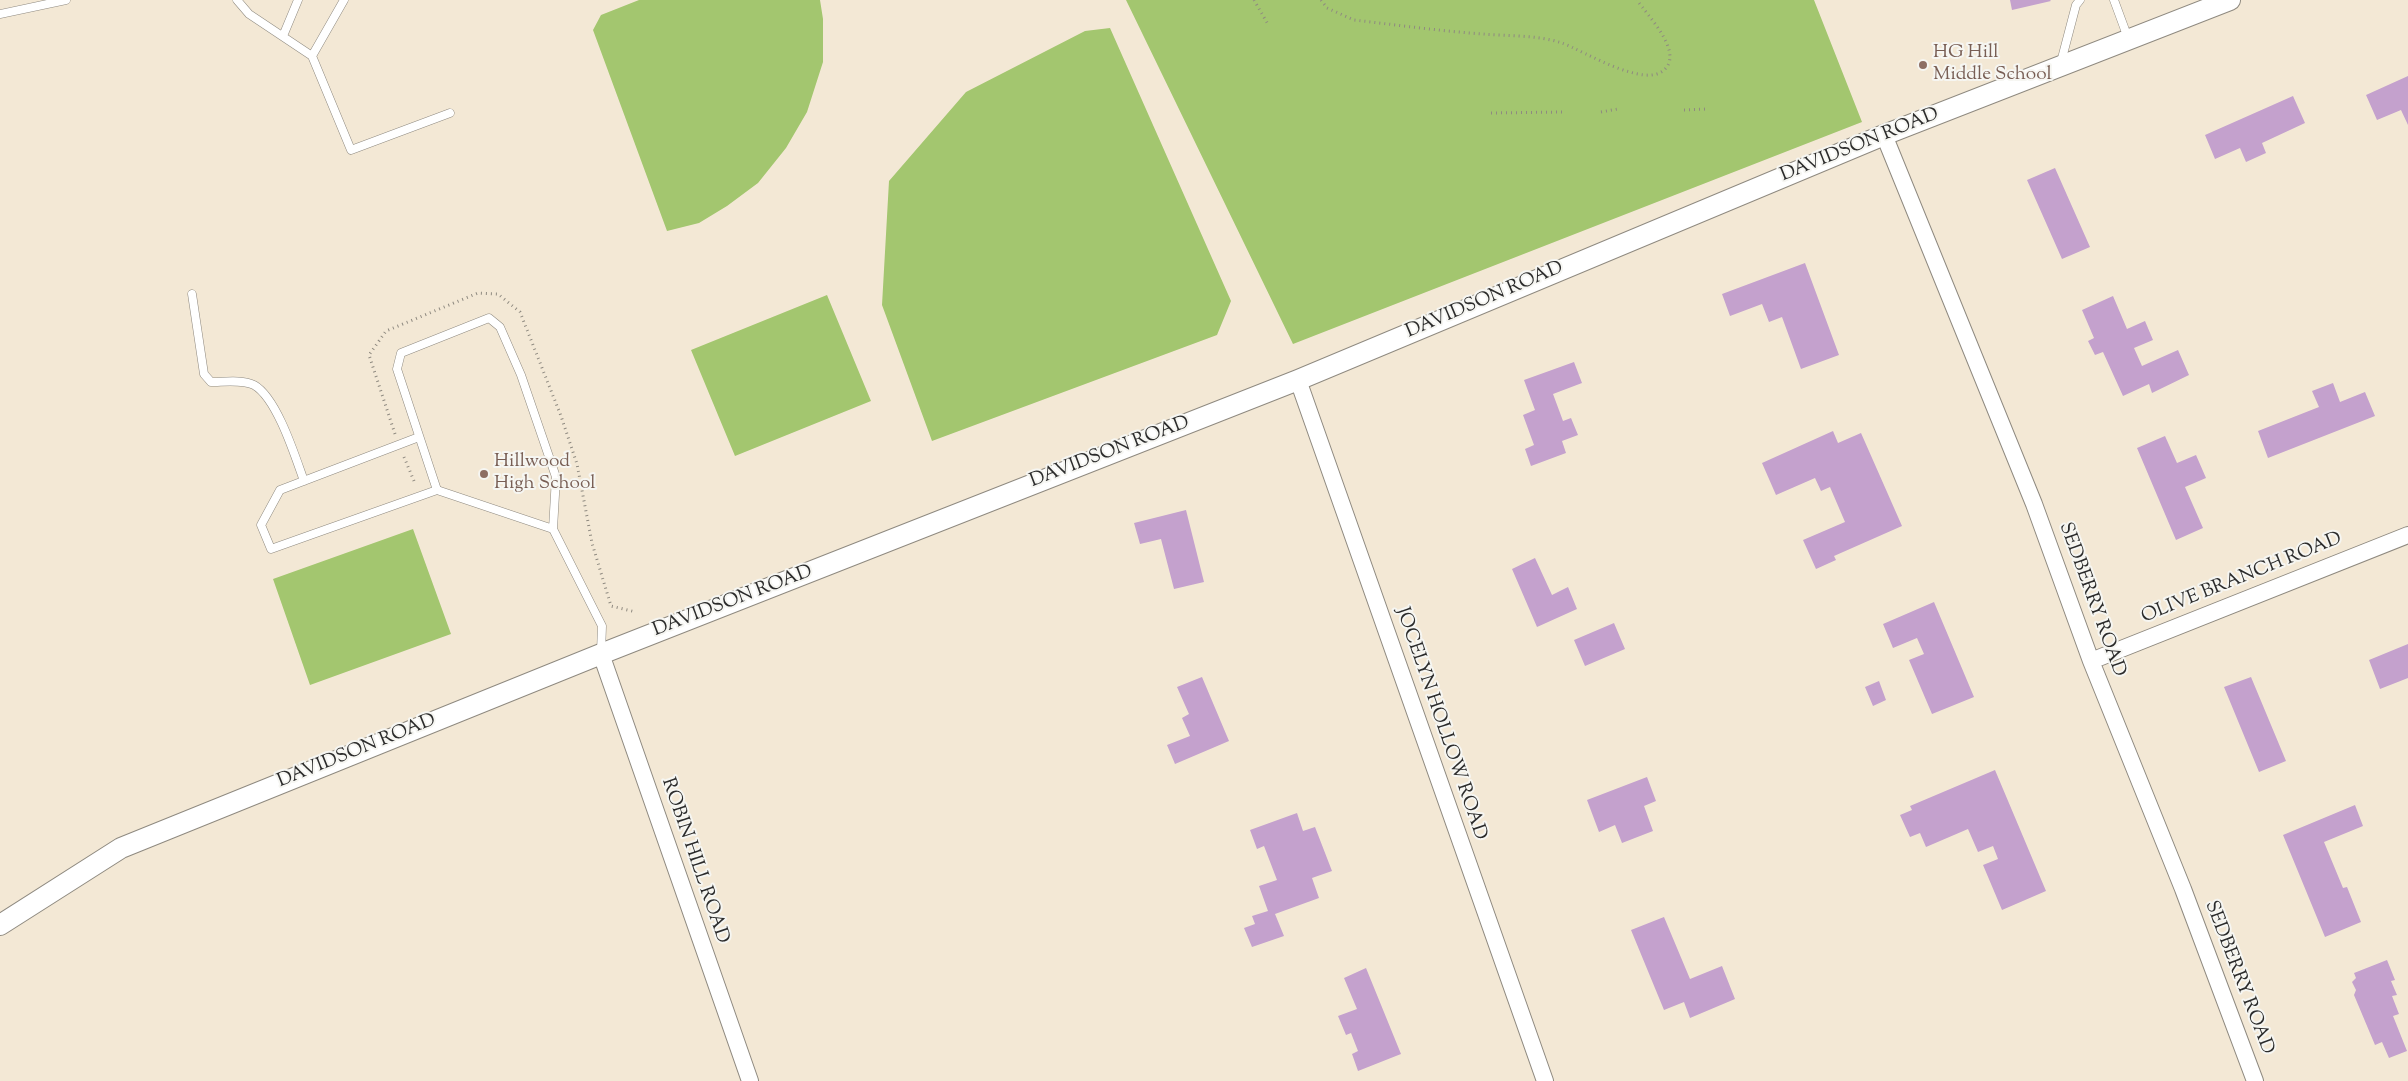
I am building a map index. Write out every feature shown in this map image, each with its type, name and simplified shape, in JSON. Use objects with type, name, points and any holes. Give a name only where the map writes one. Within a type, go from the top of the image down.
[{"type":"street","name":"DAVIDSON ROAD","points":[[0,925],[121,848],[601,654],[1298,380],[1884,135],[2230,0]]},
{"type":"street","name":"SEDBERRY ROAD","points":[[1884,135],[2034,504],[2091,661],[2183,889],[2255,1081]]},
{"type":"street","name":"JOCELYN HOLLOW ROAD","points":[[1298,380],[1545,1081]]},
{"type":"street","name":"OLIVE BRANCH ROAD","points":[[2091,661],[2408,535]]},
{"type":"street","name":"ROBIN HILL ROAD","points":[[601,654],[750,1081]]},
{"type":"lane","points":[[0,14],[66,0]]},
{"type":"lane","points":[[237,0],[249,14],[312,56],[351,150],[450,112]]},
{"type":"lane","points":[[282,36],[298,0]]},
{"type":"lane","points":[[312,56],[344,0]]},
{"type":"lane","points":[[2060,67],[2076,5],[2080,0]]},
{"type":"lane","points":[[2114,0],[2128,40]]},
{"type":"lane","points":[[192,294],[204,374],[211,382],[243,383],[254,386],[272,406],[286,434],[304,481]]},
{"type":"lane","points":[[437,490],[397,369],[401,353],[488,318],[500,327],[521,375],[556,477],[553,529],[602,626],[601,654]]},
{"type":"lane","points":[[419,437],[280,490],[261,525],[271,549],[437,490],[553,529]]},
{"type":"path","points":[[1254,0],[1269,26]]},
{"type":"path","points":[[1321,0],[1327,8],[1354,20],[1561,43],[1634,74],[1658,74],[1669,63],[1665,37],[1637,0]]},
{"type":"path","points":[[1601,112],[1618,109]]},
{"type":"path","points":[[1684,110],[1708,109]]},
{"type":"path","points":[[1491,113],[1563,112]]},
{"type":"path","points":[[395,434],[369,355],[386,331],[478,292],[498,294],[520,312],[561,416],[577,464],[592,543],[611,606],[636,612]]},
{"type":"path","points":[[403,454],[414,482]]},
{"type":"green space","points":[[639,0],[820,0],[823,19],[823,62],[807,112],[786,148],[758,183],[727,206],[699,223],[667,231],[593,30],[601,15]]},
{"type":"green space","points":[[1126,0],[1814,0],[1862,122],[1293,344]]},
{"type":"green space","points":[[1110,28],[1231,301],[1217,335],[932,441],[882,305],[889,181],[966,92],[1085,31]]},
{"type":"green space","points":[[827,295],[871,401],[735,456],[691,350]]},
{"type":"green space","points":[[413,529],[451,634],[310,685],[273,579]]},
{"type":"building","points":[[2010,0],[2050,0],[2051,1],[2012,10]]},
{"type":"building","points":[[2408,76],[2408,125],[2401,110],[2377,120],[2366,95]]},
{"type":"building","points":[[2293,96],[2305,123],[2262,143],[2266,153],[2246,162],[2240,148],[2215,159],[2205,135]]},
{"type":"building","points":[[2055,168],[2090,247],[2062,259],[2027,180]]},
{"type":"building","points":[[1805,263],[1839,355],[1801,369],[1782,317],[1769,322],[1762,304],[1730,316],[1722,294]]},
{"type":"building","points":[[2113,296],[2127,329],[2145,321],[2153,340],[2134,348],[2142,366],[2178,350],[2189,375],[2152,393],[2149,384],[2123,396],[2103,352],[2095,355],[2088,341],[2094,338],[2082,310]]},
{"type":"building","points":[[1574,362],[1582,383],[1553,394],[1563,421],[1571,418],[1578,435],[1562,441],[1566,453],[1531,466],[1525,449],[1534,445],[1523,415],[1535,410],[1524,380]]},
{"type":"building","points":[[2333,383],[2340,402],[2365,392],[2375,416],[2268,458],[2258,431],[2319,407],[2312,391]]},
{"type":"building","points":[[1833,431],[1838,443],[1861,433],[1902,526],[1834,556],[1836,560],[1816,569],[1803,540],[1845,522],[1830,487],[1821,491],[1815,478],[1776,495],[1762,463]]},
{"type":"building","points":[[2165,436],[2177,463],[2196,455],[2206,478],[2185,487],[2203,528],[2176,540],[2137,448]]},
{"type":"building","points":[[1186,510],[1204,582],[1174,589],[1161,539],[1140,544],[1134,523]]},
{"type":"building","points":[[1535,558],[1552,595],[1568,587],[1577,609],[1537,627],[1512,569]]},
{"type":"building","points":[[1934,602],[1974,697],[1932,714],[1909,660],[1924,654],[1917,638],[1893,648],[1883,624]]},
{"type":"building","points":[[1614,623],[1625,649],[1585,666],[1574,640]]},
{"type":"building","points":[[2408,644],[2408,678],[2380,689],[2369,660]]},
{"type":"building","points":[[1202,677],[1229,741],[1175,764],[1167,745],[1190,736],[1182,718],[1189,714],[1177,687]]},
{"type":"building","points":[[2251,677],[2286,761],[2259,772],[2224,687]]},
{"type":"building","points":[[1879,681],[1886,700],[1873,706],[1865,687]]},
{"type":"building","points":[[1995,770],[2046,891],[2002,910],[1983,865],[1998,859],[1993,846],[1978,852],[1968,829],[1926,847],[1920,833],[1910,837],[1900,815],[1912,810],[1910,806]]},
{"type":"building","points":[[1647,777],[1656,801],[1644,806],[1653,831],[1622,843],[1615,825],[1599,832],[1587,800]]},
{"type":"building","points":[[2355,805],[2363,826],[2324,842],[2343,888],[2347,887],[2361,922],[2325,937],[2283,835]]},
{"type":"building","points":[[1297,813],[1303,831],[1315,827],[1332,871],[1312,878],[1319,898],[1275,914],[1284,936],[1252,947],[1244,928],[1255,924],[1252,916],[1268,911],[1259,886],[1277,880],[1264,846],[1257,849],[1250,830]]},
{"type":"building","points":[[1664,917],[1690,979],[1722,966],[1735,999],[1690,1018],[1684,1002],[1664,1010],[1631,930]]},
{"type":"building","points":[[2387,960],[2395,980],[2391,981],[2397,995],[2392,996],[2399,1014],[2393,1016],[2407,1051],[2389,1058],[2382,1042],[2375,1045],[2354,995],[2356,990],[2352,982],[2356,978],[2354,973]]},
{"type":"building","points":[[1366,968],[1401,1054],[1358,1071],[1352,1054],[1358,1051],[1351,1033],[1346,1035],[1338,1016],[1357,1009],[1344,978]]},
{"type":"place","name":"HG Hill Middle School","points":[[1923,65]]},
{"type":"place","name":"Hillwood High School","points":[[484,474]]}]
